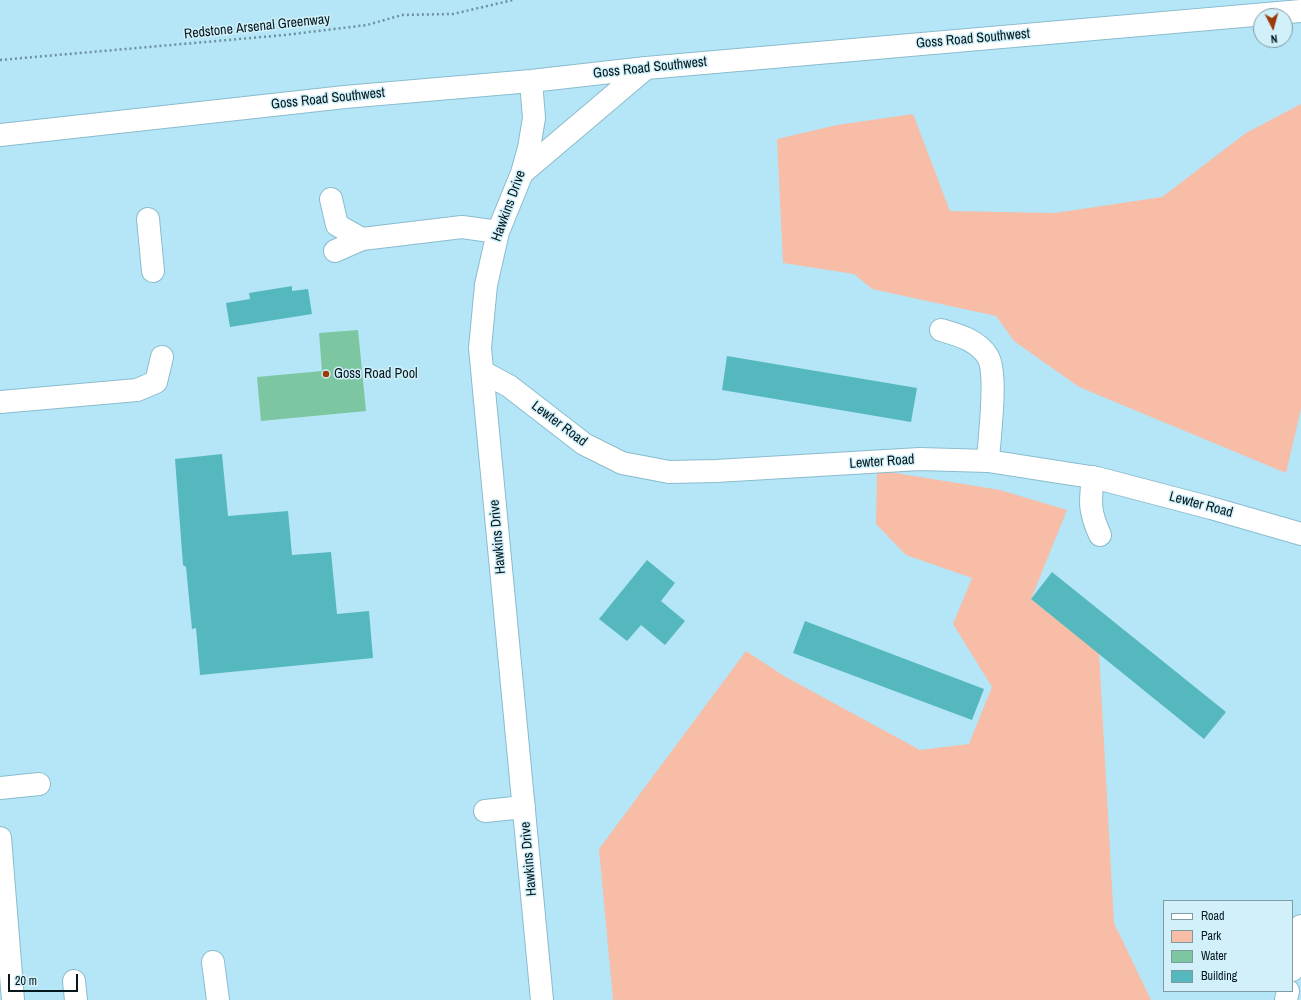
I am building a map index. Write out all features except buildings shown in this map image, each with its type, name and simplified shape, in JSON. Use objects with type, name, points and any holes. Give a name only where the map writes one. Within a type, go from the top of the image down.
[{"type":"street","name":"Goss Road Southwest","points":[[0,135],[344,97],[530,81],[646,68],[1301,11]]},
{"type":"street","points":[[522,173],[646,68]]},
{"type":"street","name":"Hawkins Drive","points":[[530,81],[534,118],[530,148],[522,173],[498,232],[486,285],[480,348],[542,1000]]},
{"type":"street","points":[[331,199],[337,225],[362,239]]},
{"type":"street","points":[[148,219],[153,271]]},
{"type":"street","points":[[335,251],[362,239],[462,227],[498,232]]},
{"type":"street","points":[[941,330],[963,336],[979,347],[988,357],[993,373],[988,461]]},
{"type":"street","points":[[0,402],[137,390],[156,382],[162,357]]},
{"type":"street","name":"Lewter Road","points":[[482,372],[508,386],[584,444],[622,463],[669,472],[716,472],[920,459],[988,461],[1092,477],[1211,508],[1301,534]]},
{"type":"street","points":[[1092,477],[1090,500],[1092,517],[1100,535]]},
{"type":"street","points":[[0,788],[40,784]]},
{"type":"street","points":[[485,811],[524,807]]},
{"type":"street","points":[[0,838],[13,1000]]},
{"type":"street","points":[[1293,965],[1301,926]]},
{"type":"street","points":[[214,962],[218,1000]]},
{"type":"path","name":"Redstone Arsenal Greenway","points":[[0,60],[292,34],[367,25],[402,15],[453,14],[513,0]]},
{"type":"green space","points":[[1301,104],[1301,409],[1286,473],[1079,387],[1014,341],[996,316],[872,289],[854,274],[783,263],[777,139],[837,125],[913,114],[950,211],[1055,213],[1162,197],[1246,133]]},
{"type":"green space","points":[[877,470],[1000,490],[1067,510],[1031,599],[1099,653],[1114,923],[1151,1000],[613,1000],[599,849],[746,651],[784,676],[920,750],[969,744],[992,687],[953,624],[972,578],[906,555],[876,524]]},
{"type":"water","name":"Goss Road Pool","points":[[358,330],[366,411],[261,421],[257,377],[322,371],[319,333]]},
{"type":"place","name":"Goss Road Pool","points":[[326,374]]}]
